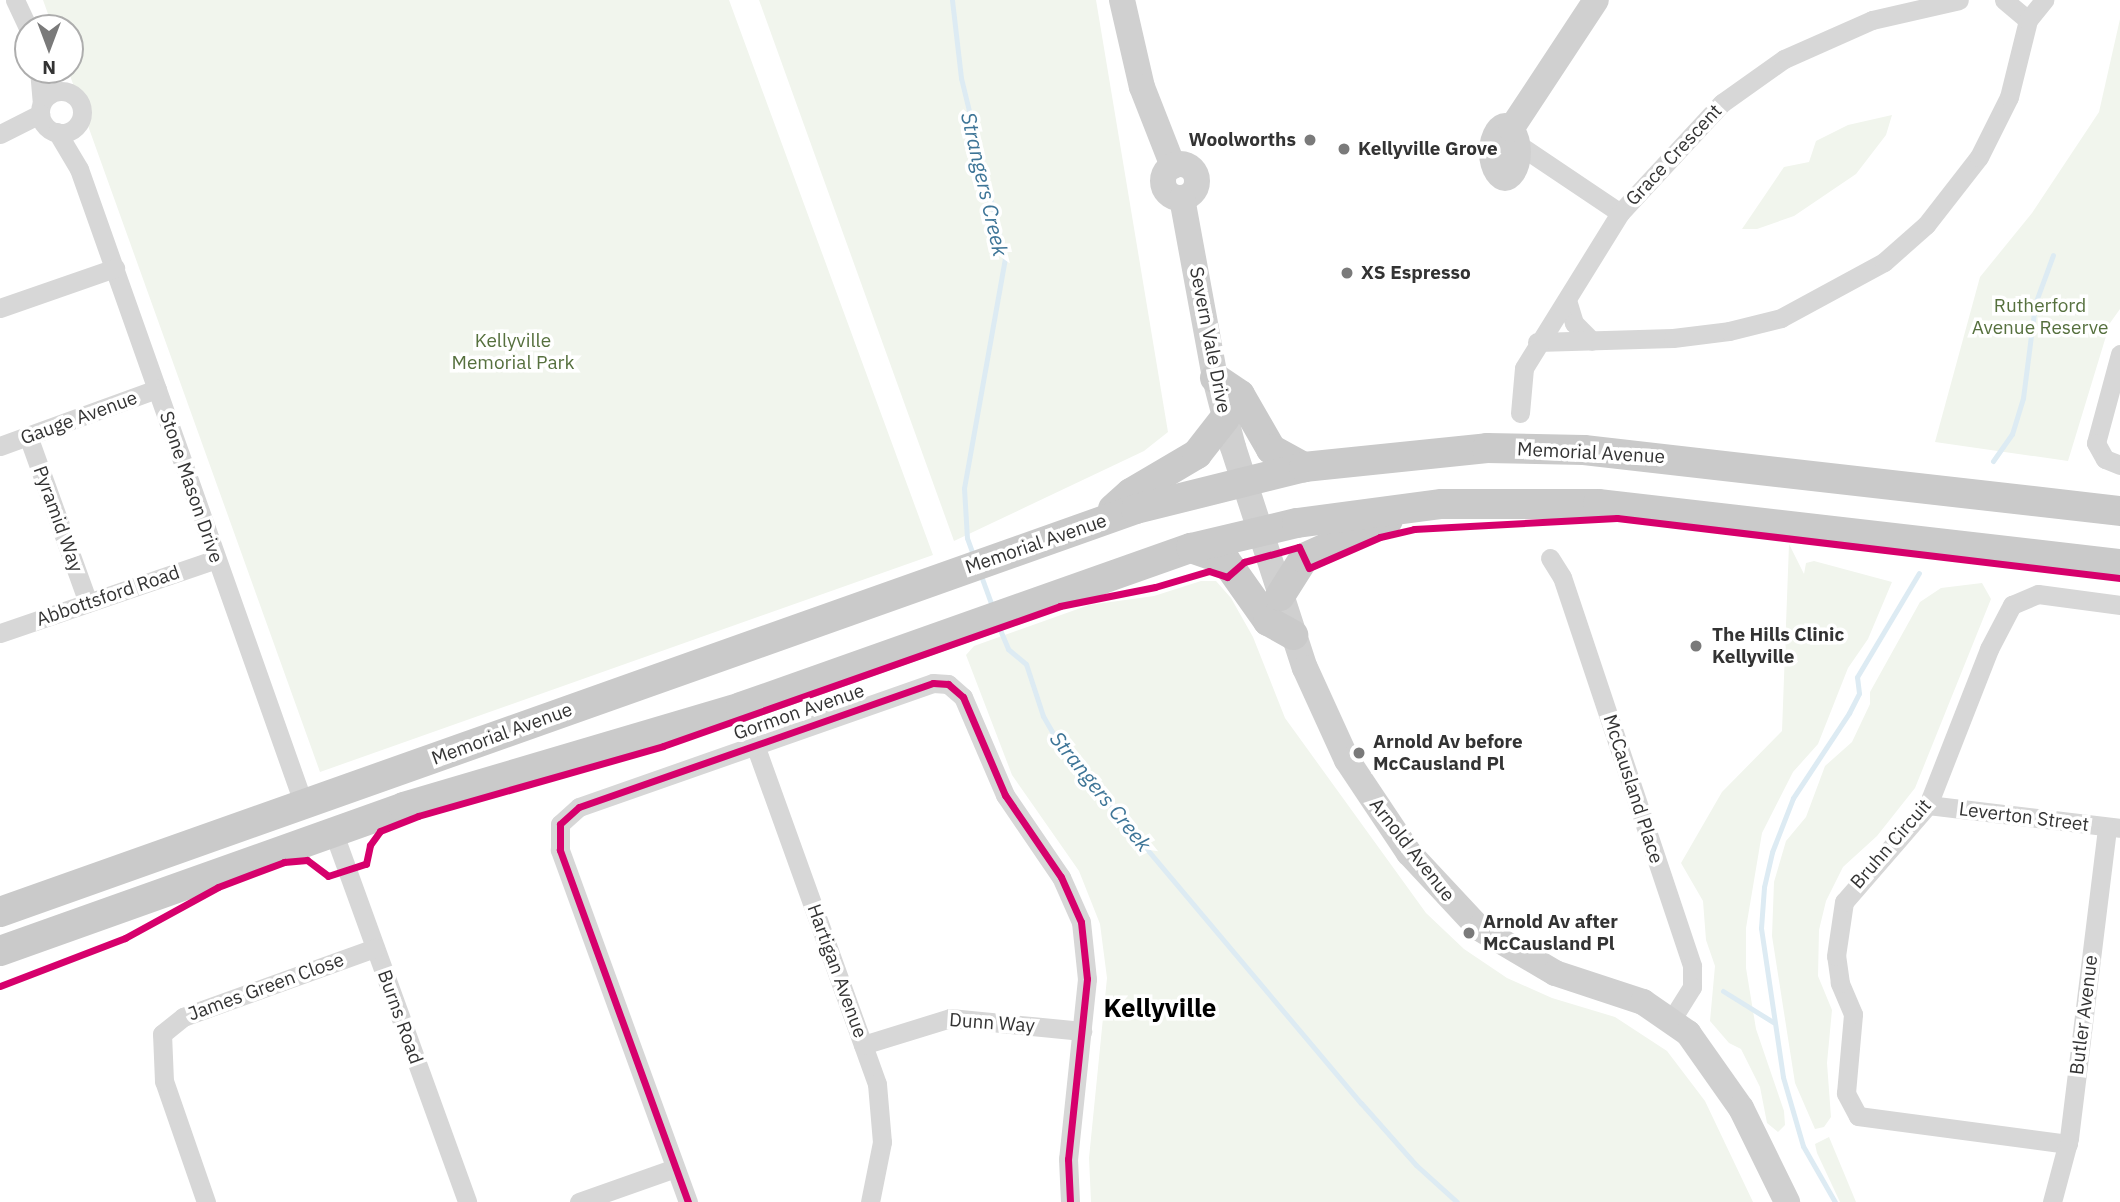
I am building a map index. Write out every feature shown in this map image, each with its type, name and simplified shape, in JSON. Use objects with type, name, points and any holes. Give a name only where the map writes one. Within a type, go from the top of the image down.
[{"type":"main road","points":[[1215,378],[1240,396],[1271,449],[1304,467]]},
{"type":"main road","points":[[1100,522],[1131,492],[1197,454],[1225,418]]},
{"type":"main road","name":"Memorial Avenue","points":[[0,912],[1100,522],[1243,481],[1304,467],[1461,450],[1584,450],[2120,511]]},
{"type":"main road","name":"Memorial Avenue","points":[[0,950],[333,831],[462,789],[669,730],[1191,548],[1259,531],[1413,506],[1548,502],[1629,506],[2120,564]]},
{"type":"main road","points":[[1280,596],[1304,558],[1413,506]]},
{"type":"main road","points":[[1191,548],[1225,560],[1268,621],[1293,635]]},
{"type":"main road","points":[[0,966],[30,940]]},
{"type":"street","name":"Severn Vale Drive","points":[[1122,0],[1142,87],[1173,166],[1165,173],[1164,188],[1182,198],[1215,378],[1243,481]]},
{"type":"street","points":[[1512,135],[1595,0]]},
{"type":"street","name":"Grace Crescent","points":[[1520,413],[1524,368],[1619,213],[1722,103],[1784,60],[1872,20],[1959,0]]},
{"type":"street","points":[[2004,0],[2028,20]]},
{"type":"street","points":[[1538,342],[1673,338],[1781,318],[1884,262],[1926,225],[1979,157],[2009,97],[2028,20],[2044,0]]},
{"type":"street","name":"Stone Mason Drive","points":[[43,84],[52,120],[79,169],[115,268],[304,805]]},
{"type":"street","points":[[2,133],[52,120],[81,108],[62,84]]},
{"type":"street","points":[[52,120],[53,92],[68,92]]},
{"type":"street","name":"Grace Crescent","points":[[1512,135],[1619,213]]},
{"type":"street","points":[[0,307],[115,268]]},
{"type":"street","points":[[1567,300],[1574,323],[1592,341]]},
{"type":"street","points":[[2120,354],[2096,443],[2105,459],[2120,465]]},
{"type":"street","name":"Gauge Avenue","points":[[0,446],[157,389]]},
{"type":"street","name":"Pyramid Way","points":[[28,436],[88,603]]},
{"type":"street","name":"Arnold Avenue","points":[[1243,481],[1293,635],[1347,760],[1394,832],[1453,904],[1522,958],[1563,976],[1635,998],[1671,1020],[1700,1047],[1729,1090],[1787,1202]]},
{"type":"street","name":"McCausland Place","points":[[1550,558],[1562,577],[1692,966],[1692,987],[1671,1020]]},
{"type":"street","name":"Abbottsford Road","points":[[0,633],[216,559]]},
{"type":"street","name":"Bruhn Circuit","points":[[2068,1144],[1871,1121],[1850,1106],[1847,1087],[1854,1020],[1837,970],[1842,909],[1852,889],[1928,805],[1989,649],[2012,605],[2038,594],[2120,604]]},
{"type":"street","name":"Gormon Avenue","points":[[688,1202],[560,850],[558,830],[565,816],[579,807],[933,682],[959,692],[1005,795],[1061,877],[1074,904],[1087,960],[1068,1159],[1070,1202]]},
{"type":"street","name":"Hartigan Avenue","points":[[755,745],[877,1084],[882,1122],[880,1163],[870,1202]]},
{"type":"street","name":"Leverton Street","points":[[1928,805],[2113,827]]},
{"type":"street","name":"Butler Avenue","points":[[2057,1201],[2068,1144],[2113,827]]},
{"type":"street","name":"Burns Road","points":[[333,831],[467,1202]]},
{"type":"street","name":"James Green Close","points":[[206,1202],[164,1081],[162,1034],[183,1017],[375,948]]},
{"type":"street","name":"Dunn Way","points":[[863,1045],[930,1022],[960,1018],[1082,1031]]},
{"type":"street","name":"Arnold Avenue","points":[[1729,1090],[1739,1138],[1773,1202]]},
{"type":"street","points":[[579,1202],[675,1168]]},
{"type":"green space","name":"Kellyville Memorial Park","points":[[43,0],[729,0],[933,555],[320,772],[73,84],[84,84],[84,14],[48,14]]},
{"type":"green space","points":[[759,0],[1096,0],[1168,432],[1144,451],[954,541]]},
{"type":"green space","name":"Rutherford Avenue Reserve","points":[[2120,19],[2120,309],[2110,323],[2068,461],[1935,442],[1980,277],[2032,213],[2099,112]]},
{"type":"green space","points":[[1892,115],[1886,135],[1856,174],[1794,216],[1757,229],[1742,229],[1784,167],[1809,162],[1816,141],[1848,125]]},
{"type":"green space","points":[[1789,544],[1804,574],[1806,563],[1814,561],[1892,582],[1868,639],[1848,668],[1818,744],[1793,772],[1762,833],[1746,928],[1746,968],[1756,1029],[1784,1111],[1785,1125],[1778,1132],[1767,1123],[1760,1087],[1741,1049],[1729,1043],[1710,1021],[1715,966],[1706,940],[1703,901],[1681,863],[1722,792],[1782,731]]},
{"type":"green space","points":[[1201,581],[1216,581],[1231,598],[1253,637],[1285,718],[1426,913],[1464,949],[1507,978],[1552,998],[1615,1017],[1667,1051],[1705,1101],[1753,1202],[1091,1202],[1089,1158],[1107,978],[1100,924],[1079,871],[1012,775],[966,655],[974,646],[1089,605],[1154,596]]},
{"type":"green space","points":[[1982,583],[1991,599],[1915,788],[1877,836],[1843,867],[1826,901],[1819,930],[1818,976],[1832,1010],[1827,1063],[1831,1117],[1824,1127],[1815,1129],[1795,1083],[1772,936],[1774,882],[1786,841],[1806,817],[1825,766],[1852,742],[1870,704],[1870,692],[1920,602],[1941,588]]},
{"type":"green space","points":[[1829,1137],[1856,1202],[1840,1202],[1817,1153],[1815,1144]]},
{"type":"waterway","name":"Strangers Creek","points":[[952,0],[961,78],[1005,258],[964,488],[967,538],[974,557]]},
{"type":"waterway","points":[[1993,461],[2012,434],[2023,398],[2035,304],[2053,255]]},
{"type":"waterway","name":"Strangers Creek","points":[[980,573],[993,609]]},
{"type":"waterway","points":[[1835,1202],[1803,1146],[1783,1077],[1761,928],[1764,887],[1772,852],[1793,798],[1849,713],[1859,693],[1857,677],[1919,573]]},
{"type":"waterway","name":"Strangers Creek","points":[[998,625],[1008,649],[1026,664],[1043,716],[1060,746],[1361,1103],[1416,1165],[1457,1202]]},
{"type":"waterway","points":[[1723,991],[1773,1022]]},
{"type":"cycle path","points":[[0,986],[125,938],[218,887],[284,862],[307,860],[328,876],[366,864],[370,845],[380,831],[418,816],[663,746],[1060,606],[1155,587],[1209,571],[1227,577],[1244,562],[1299,547],[1309,568],[1380,537],[1414,529],[1617,518],[2120,578]]},
{"type":"cycle path","points":[[688,1202],[560,850],[560,824],[579,807],[933,683],[948,684],[963,697],[1005,795],[1061,877],[1081,922],[1087,979],[1068,1159],[1070,1202]]},
{"type":"place","name":"Woolworths","points":[[1310,140]]},
{"type":"place","name":"Kellyville Grove","points":[[1344,149]]},
{"type":"place","name":"XS Espresso","points":[[1347,273]]},
{"type":"place","name":"The Hills Clinic Kellyville","points":[[1696,646]]},
{"type":"place","name":"Arnold Av before McCausland Pl","points":[[1359,753]]},
{"type":"place","name":"Arnold Av after McCausland Pl","points":[[1469,933]]},
{"type":"district","name":"Kellyville","points":[[1160,1008]]}]
